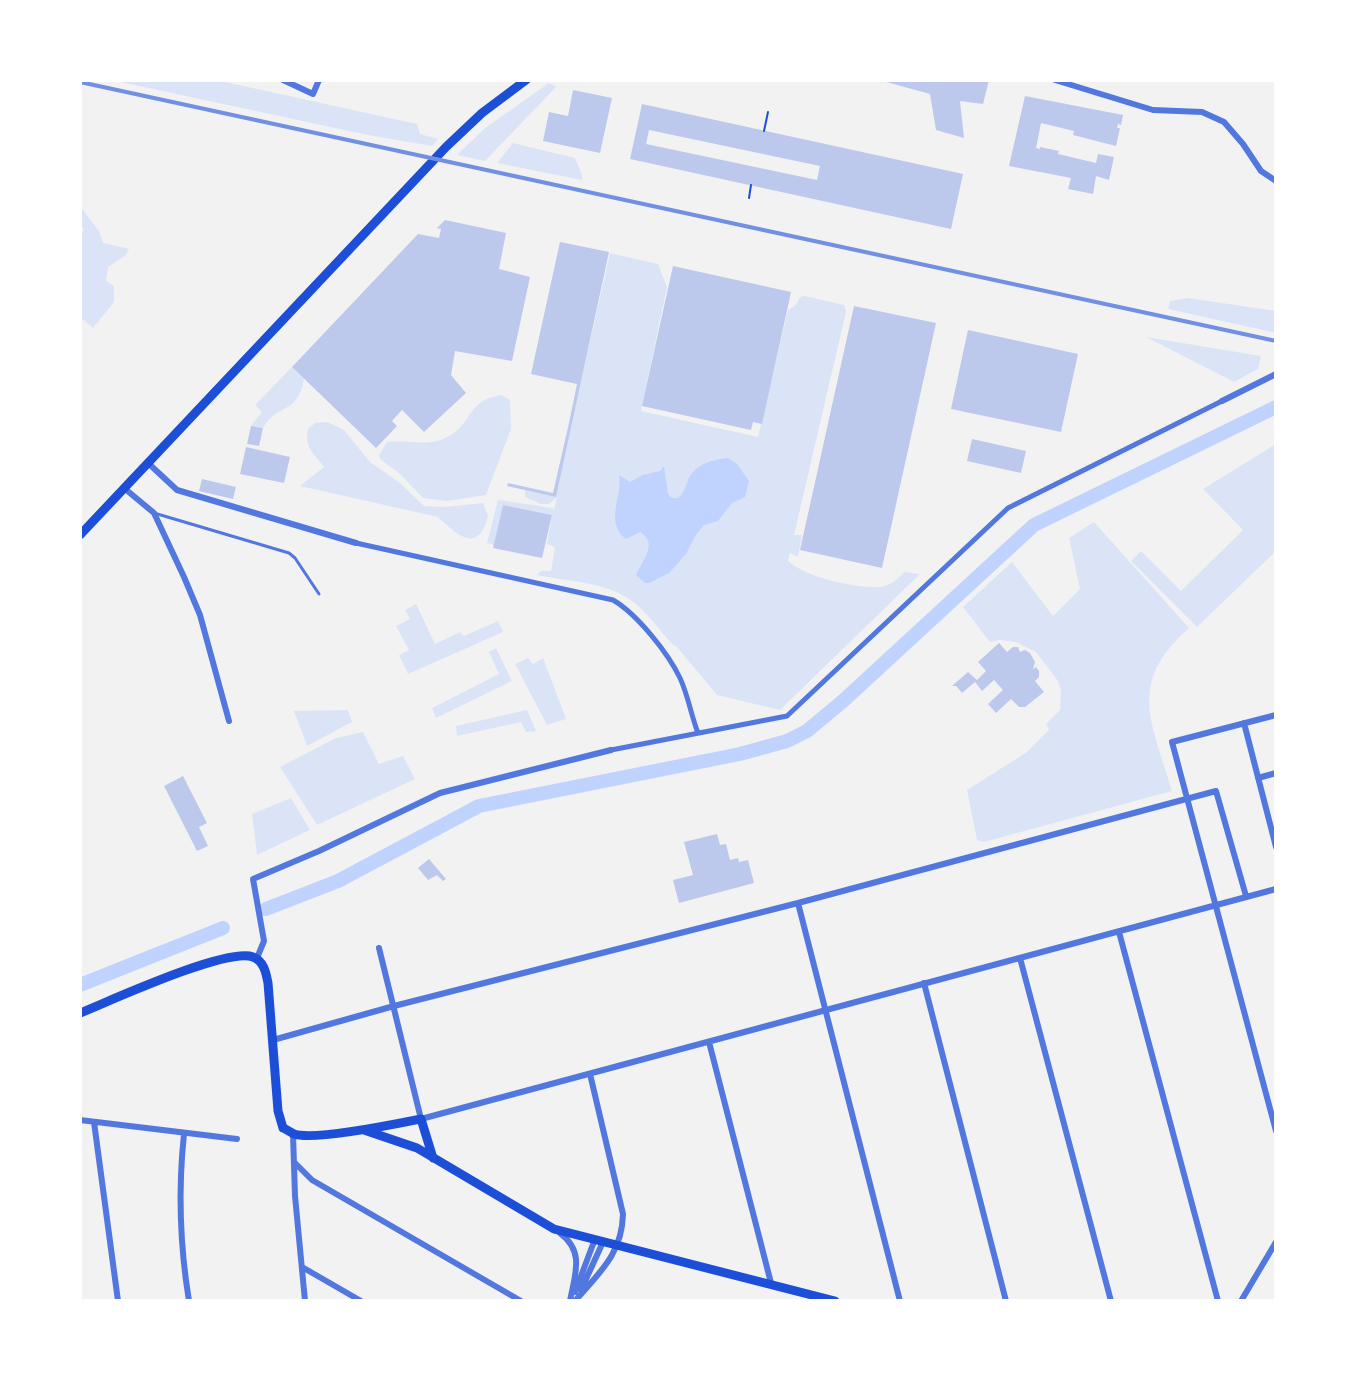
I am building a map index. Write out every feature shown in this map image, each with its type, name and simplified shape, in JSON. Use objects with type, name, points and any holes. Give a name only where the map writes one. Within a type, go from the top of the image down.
[{"type":"main road","points":[[82,529],[446,147],[482,113],[526,80]]},
{"type":"main road","points":[[80,1013],[214,961],[246,955],[257,958],[264,967],[268,983],[279,1121],[283,1128],[293,1134],[363,1130],[421,1119],[433,1158]]},
{"type":"main road","points":[[363,1130],[402,1142],[433,1158],[554,1229],[835,1301]]},
{"type":"street","points":[[283,80],[313,94],[319,80]]},
{"type":"street","points":[[1055,80],[1153,110],[1202,112],[1224,122],[1261,171],[1276,181]]},
{"type":"street","points":[[257,958],[264,941],[253,879],[440,793],[611,750],[787,716],[1008,508],[1276,374]]},
{"type":"street","points":[[148,463],[177,490],[356,543],[613,600],[634,616],[671,663],[681,679],[698,733]]},
{"type":"street","points":[[124,488],[154,513],[200,615],[229,721]]},
{"type":"street","points":[[1276,715],[1172,742],[1276,1131]]},
{"type":"street","points":[[1244,723],[1276,846]]},
{"type":"street","points":[[1258,778],[1276,773]]},
{"type":"street","points":[[273,1040],[1216,791],[1246,896]]},
{"type":"street","points":[[379,948],[421,1119],[1276,889]]},
{"type":"street","points":[[798,903],[900,1301]]},
{"type":"street","points":[[1119,932],[1218,1301]]},
{"type":"street","points":[[1020,958],[1111,1301]]},
{"type":"street","points":[[924,983],[1006,1301]]},
{"type":"street","points":[[709,1042],[771,1283]]},
{"type":"street","points":[[573,1301],[616,1251],[622,1230],[623,1214],[590,1074]]},
{"type":"street","points":[[80,1120],[237,1139]]},
{"type":"street","points":[[94,1122],[118,1301]]},
{"type":"street","points":[[184,1134],[182,1252],[189,1301]]},
{"type":"street","points":[[293,1134],[305,1301]]},
{"type":"street","points":[[294,1162],[312,1180],[521,1301]]},
{"type":"street","points":[[554,1229],[574,1245],[577,1263],[573,1301]]},
{"type":"street","points":[[573,1301],[599,1240]]},
{"type":"street","points":[[1241,1301],[1276,1242]]},
{"type":"street","points":[[301,1267],[361,1301]]},
{"type":"lane","points":[[154,513],[289,553],[319,594]]},
{"type":"path","points":[[764,131],[768,112]]},
{"type":"path","points":[[749,198],[751,185]]},
{"type":"shaded area","points":[[111,80],[216,80],[417,124],[420,134],[438,139],[432,146],[368,135]]},
{"type":"shaded area","points":[[549,83],[556,87],[485,161],[457,155],[485,128]]},
{"type":"shaded area","points":[[513,143],[575,158],[582,180],[497,163]]},
{"type":"shaded area","points":[[80,206],[99,231],[103,243],[129,249],[126,255],[108,267],[106,281],[114,286],[114,302],[93,328],[80,317],[80,237],[84,229],[80,225]]},
{"type":"shaded area","points":[[610,253],[658,264],[667,287],[641,411],[758,437],[788,310],[796,305],[800,297],[805,296],[844,305],[846,312],[794,535],[802,535],[798,557],[790,553],[788,561],[818,577],[868,587],[882,587],[904,572],[920,574],[780,710],[717,695],[647,614],[619,593],[537,575],[541,571],[551,571],[555,547],[547,544],[552,515],[503,505],[494,545],[487,543],[498,500],[554,509],[557,497],[549,504],[541,504],[525,497],[525,490],[555,496]]},
{"type":"shaded area","points":[[1188,298],[1276,311],[1276,333],[1168,309],[1170,301]]},
{"type":"shaded area","points":[[1146,337],[1261,356],[1258,369],[1234,382]]},
{"type":"shaded area","points":[[292,367],[304,379],[297,398],[274,415],[263,428],[251,426],[262,412],[255,405]]},
{"type":"shaded area","points":[[501,395],[510,400],[511,429],[486,495],[447,501],[423,498],[380,459],[379,455],[387,442],[426,442],[449,436],[481,402]]},
{"type":"shaded area","points":[[327,422],[344,430],[370,462],[400,483],[424,506],[483,503],[488,516],[484,528],[479,535],[466,538],[438,517],[300,486],[324,467],[309,446],[308,429],[315,423]]},
{"type":"shaded area","points":[[1276,444],[1276,551],[1197,627],[1131,561],[1141,551],[1181,591],[1243,530],[1203,489]]},
{"type":"shaded area","points":[[1094,522],[1189,628],[1169,648],[1157,667],[1149,704],[1157,744],[1172,791],[984,842],[977,840],[967,790],[1027,752],[1049,730],[1046,724],[1060,710],[1061,691],[1058,681],[1036,652],[1016,642],[990,642],[963,607],[1012,562],[1053,616],[1080,589],[1069,538]]},
{"type":"shaded area","points":[[416,604],[435,644],[460,632],[464,636],[498,621],[503,632],[408,674],[399,655],[409,650],[396,626],[410,619],[405,610]]},
{"type":"shaded area","points":[[496,648],[512,681],[436,718],[432,708],[499,674],[489,652]]},
{"type":"shaded area","points":[[528,658],[533,664],[543,658],[566,719],[547,725],[515,664]]},
{"type":"shaded area","points":[[348,710],[352,722],[307,746],[294,711]]},
{"type":"shaded area","points":[[527,710],[536,731],[526,732],[521,722],[457,736],[456,726]]},
{"type":"shaded area","points":[[363,732],[379,764],[403,756],[415,779],[317,825],[280,767],[336,738]]},
{"type":"shaded area","points":[[291,798],[310,830],[257,855],[252,814]]},
{"type":"water","points":[[728,458],[737,464],[749,481],[745,497],[732,503],[718,521],[704,525],[686,554],[669,573],[645,583],[636,575],[649,547],[646,536],[640,532],[626,539],[616,525],[619,475],[630,482],[660,471],[664,466],[668,494],[678,498],[695,470]]},
{"type":"building","points":[[879,80],[989,80],[983,104],[960,101],[964,138],[936,130],[930,94]]},
{"type":"building","points":[[573,90],[612,98],[600,153],[543,141],[549,112],[568,116]]},
{"type":"building","points":[[1025,96],[1123,115],[1117,128],[1120,128],[1116,146],[1041,123],[1036,148],[1059,151],[1058,154],[1096,163],[1098,154],[1114,157],[1109,180],[1096,176],[1093,194],[1068,189],[1071,178],[1009,166]]},
{"type":"building","points":[[642,104],[963,174],[951,229],[630,159]],"holes":[[[649,130],[820,166],[817,180],[646,144]]]},
{"type":"building","points":[[445,220],[506,233],[499,269],[530,277],[512,361],[455,351],[451,375],[466,393],[424,432],[402,410],[392,421],[397,426],[376,448],[292,367],[418,234],[439,238],[441,229],[437,228]]},
{"type":"building","points":[[560,242],[609,252],[556,497],[507,486],[508,483],[553,493],[569,423],[577,384],[531,374]]},
{"type":"building","points":[[673,266],[791,292],[762,424],[753,422],[751,430],[642,406]]},
{"type":"building","points":[[854,306],[936,323],[882,568],[800,550]]},
{"type":"building","points":[[968,330],[1078,354],[1061,432],[951,409]]},
{"type":"building","points":[[251,426],[263,428],[259,446],[247,444]]},
{"type":"building","points":[[972,439],[1026,451],[1021,473],[967,461]]},
{"type":"building","points":[[246,447],[290,457],[284,483],[240,474]]},
{"type":"building","points":[[202,479],[236,487],[233,499],[199,491]]},
{"type":"building","points":[[503,505],[552,515],[542,558],[493,548]]},
{"type":"building","points":[[999,643],[1007,652],[1018,647],[1020,652],[1025,650],[1030,653],[1035,662],[1033,669],[1036,667],[1039,671],[1035,681],[1044,692],[1025,707],[1019,707],[1011,699],[996,713],[988,704],[1003,690],[994,680],[982,691],[975,682],[962,693],[952,686],[968,672],[977,680],[986,671],[978,662]]},
{"type":"building","points":[[183,776],[207,823],[199,827],[208,846],[197,851],[164,786]]},
{"type":"building","points":[[717,834],[720,845],[726,844],[730,860],[748,860],[754,883],[679,903],[673,880],[693,875],[684,842]]},
{"type":"building","points":[[429,859],[446,879],[443,881],[437,875],[428,880],[418,868]]},
{"type":"waterway","points":[[266,909],[338,881],[479,806],[740,754],[787,741],[807,731],[843,701],[1034,525],[1276,407]]},
{"type":"waterway","points":[[80,985],[223,928]]},
{"type":"railway","points":[[80,82],[1276,341]]}]
